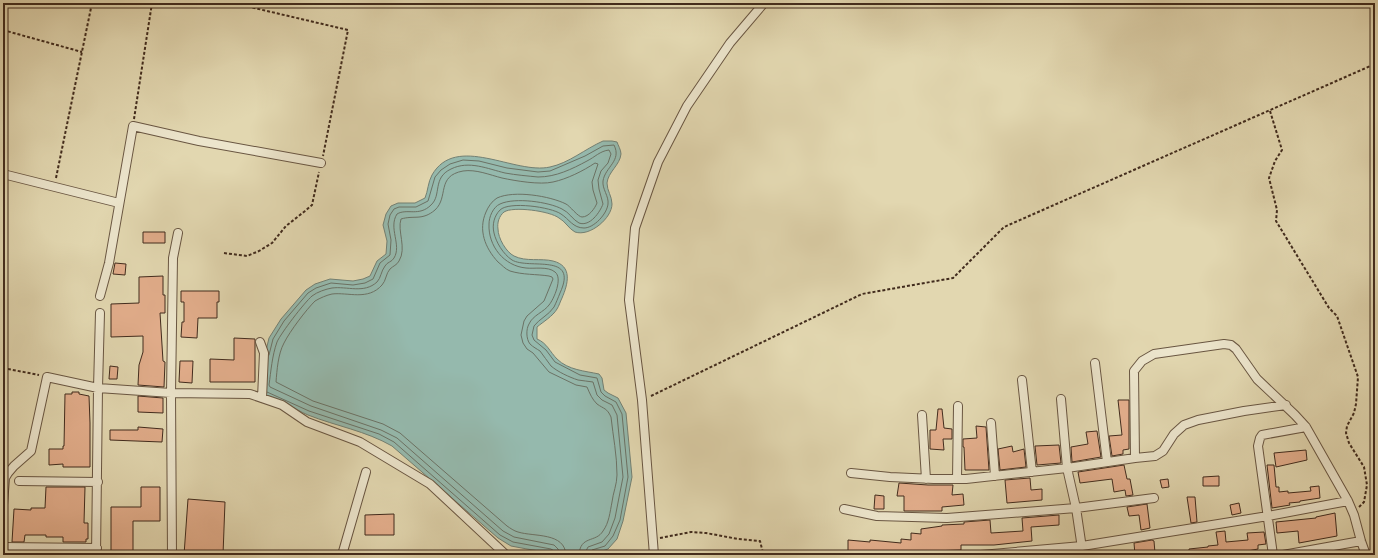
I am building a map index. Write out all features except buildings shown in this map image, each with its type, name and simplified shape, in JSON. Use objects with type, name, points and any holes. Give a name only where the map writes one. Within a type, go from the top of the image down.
[{"type":"street","points":[[654,555],[642,400],[630,300],[635,228],[658,162],[687,106],[730,43],[764,3]]},
{"type":"street","points":[[100,296],[109,263],[133,126],[199,141],[321,164]]},
{"type":"street","points":[[3,174],[55,188],[119,202]]},
{"type":"street","points":[[172,555],[171,393],[173,258],[178,234]]},
{"type":"street","points":[[3,547],[96,552],[100,313]]},
{"type":"street","points":[[260,342],[264,353],[262,398]]},
{"type":"street","points":[[1135,458],[1134,371],[1142,361],[1154,354],[1224,344],[1231,345],[1236,349],[1257,379],[1286,405],[1306,427],[1348,501],[1354,515],[1366,555]]},
{"type":"street","points":[[1095,363],[1107,462]]},
{"type":"street","points":[[3,505],[5,478],[14,466],[31,451],[47,377],[98,388],[171,393],[250,394],[282,404],[307,422],[360,442],[430,484],[504,555]]},
{"type":"street","points":[[1022,380],[1032,472]]},
{"type":"street","points":[[1061,399],[1067,468],[1076,508],[1083,555]]},
{"type":"street","points":[[851,473],[890,477],[957,479],[1067,468],[1155,456],[1163,451],[1174,434],[1184,425],[1198,420],[1286,405]]},
{"type":"street","points":[[957,479],[958,406]]},
{"type":"street","points":[[922,415],[926,479]]},
{"type":"street","points":[[991,423],[994,476]]},
{"type":"street","points":[[1273,555],[1258,446],[1260,438],[1262,435],[1306,427]]},
{"type":"street","points":[[342,555],[366,472]]},
{"type":"street","points":[[19,481],[98,482]]},
{"type":"street","points":[[844,509],[877,516],[947,518],[1076,508],[1154,498]]},
{"type":"street","points":[[981,555],[1082,546],[1268,516],[1348,501]]},
{"type":"street","points":[[1283,555],[1361,541]]},
{"type":"path","points":[[55,188],[92,3]]},
{"type":"path","points":[[133,126],[152,3]]},
{"type":"path","points":[[224,253],[246,256],[259,251],[272,243],[286,226],[306,212],[312,205],[348,30],[233,3]]},
{"type":"path","points":[[3,30],[82,52]]},
{"type":"path","points":[[642,400],[862,294],[953,278],[1004,227],[1044,208],[1270,111],[1375,64]]},
{"type":"path","points":[[1270,111],[1282,150],[1275,161],[1269,178],[1277,210],[1276,221],[1329,308],[1337,316],[1358,377],[1356,404],[1354,413],[1347,426],[1346,433],[1349,443],[1364,467],[1367,485],[1364,502],[1354,515]]},
{"type":"path","points":[[3,368],[47,377]]},
{"type":"path","points":[[653,539],[691,532],[706,533],[738,539],[760,541],[763,553],[767,555]]},
{"type":"water","points":[[603,141],[617,142],[621,154],[619,162],[609,175],[607,183],[612,201],[611,209],[599,225],[587,232],[575,232],[561,219],[554,215],[540,211],[515,209],[509,210],[502,214],[499,220],[498,233],[503,244],[514,256],[523,259],[553,261],[564,267],[567,281],[564,293],[555,312],[537,327],[537,339],[548,348],[561,363],[566,366],[577,370],[599,374],[602,378],[604,390],[618,398],[626,413],[632,477],[623,521],[617,539],[608,549],[597,553],[579,555],[551,553],[511,546],[498,538],[392,446],[372,436],[308,415],[272,397],[266,396],[264,359],[269,338],[281,319],[306,290],[315,284],[330,279],[353,281],[370,276],[377,261],[386,254],[387,241],[383,225],[386,214],[391,206],[398,203],[415,203],[425,198],[432,175],[443,163],[456,157],[471,156],[487,158],[520,166],[536,168],[550,167],[564,162]]}]
